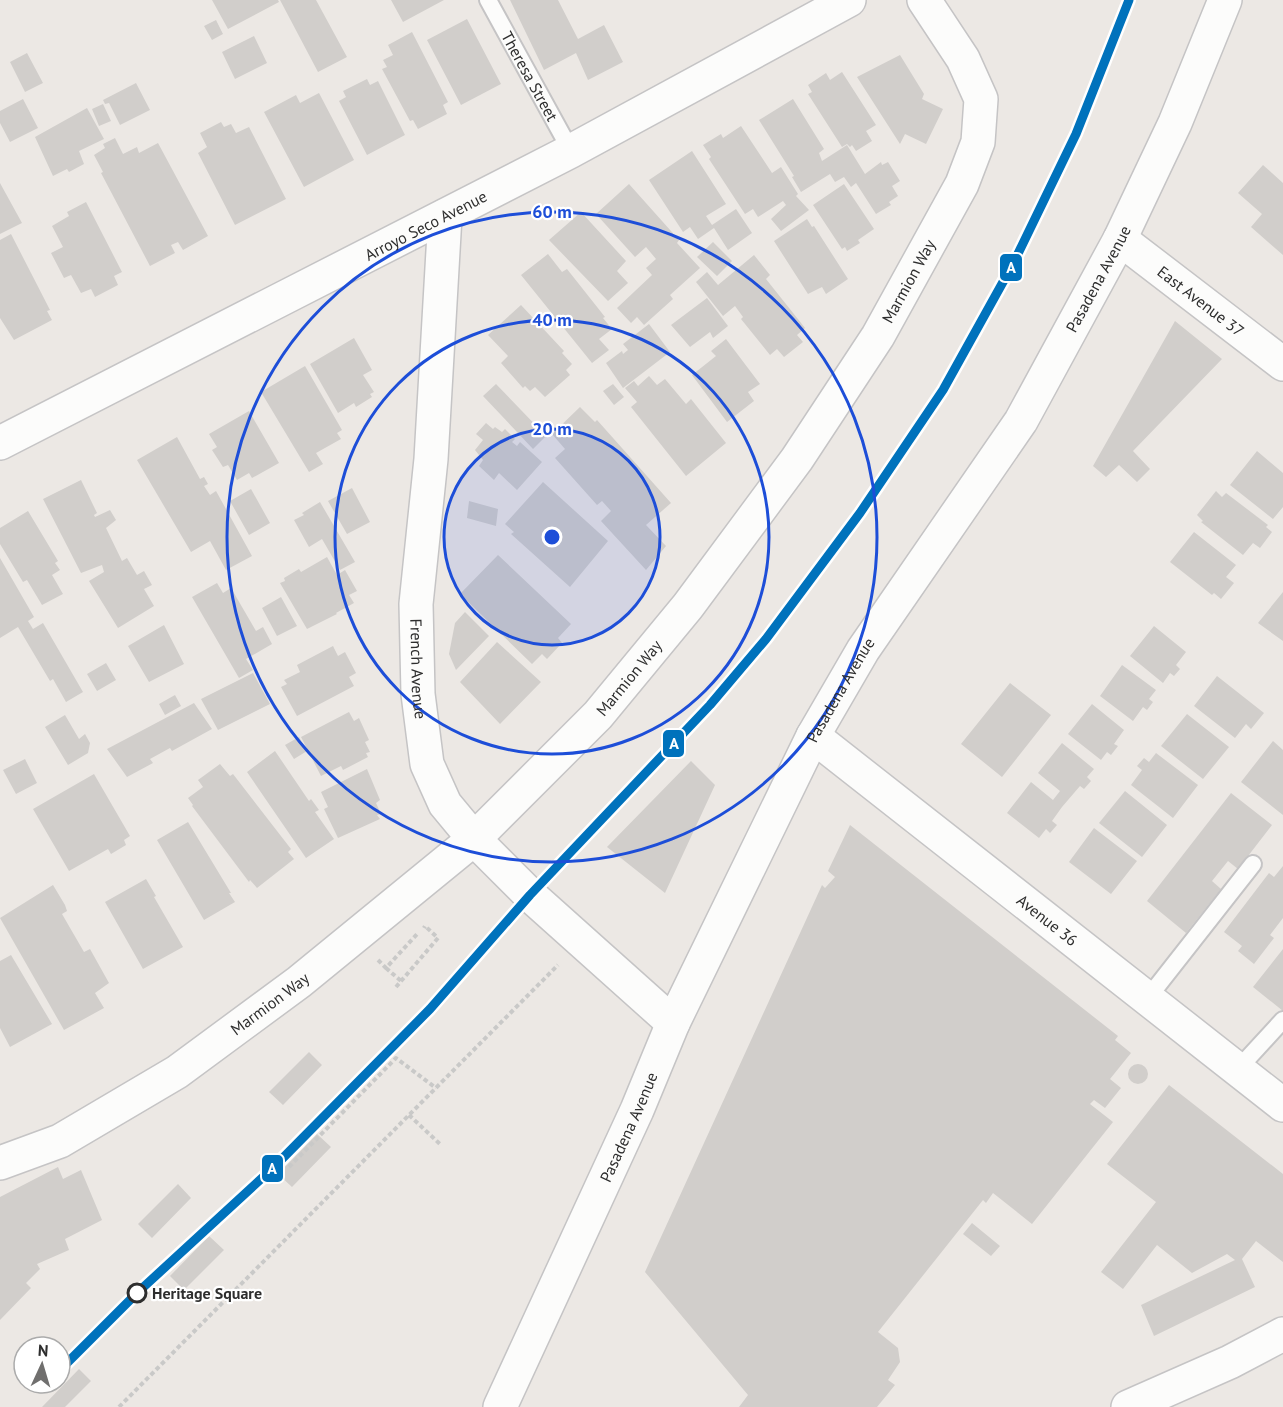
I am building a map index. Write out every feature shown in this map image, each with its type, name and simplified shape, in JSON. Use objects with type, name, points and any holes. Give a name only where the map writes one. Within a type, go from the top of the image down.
[{"type":"street","name":"Arroyo Seco Avenue","points":[[0,443],[571,152],[849,0]]},
{"type":"street","name":"Marmion Way","points":[[0,1163],[60,1141],[177,1072],[300,982],[474,839],[598,715],[708,578],[797,459],[878,336],[962,184],[978,142],[981,99],[963,59],[924,0]]},
{"type":"street","name":"Pasadena Avenue","points":[[500,1407],[637,1110],[673,1023],[813,736],[862,650],[1021,421],[1120,239],[1175,123],[1225,0]]},
{"type":"street","name":"French Avenue","points":[[445,216],[431,459],[416,604],[418,694],[427,764],[445,804],[474,839],[530,895],[673,1023]]},
{"type":"street","name":"East Avenue 37","points":[[1120,239],[1280,357]]},
{"type":"street","name":"Avenue 36","points":[[813,736],[1283,1105]]},
{"type":"street","points":[[1128,1407],[1230,1362],[1283,1334]]},
{"type":"lane","name":"Theresa Street","points":[[488,0],[571,152]]},
{"type":"lane","points":[[1147,999],[1253,864]]},
{"type":"lane","points":[[1238,1069],[1283,1020]]},
{"type":"path","points":[[386,968],[425,926],[438,938],[396,987]]},
{"type":"path","points":[[354,937],[401,981]]},
{"type":"path","points":[[119,1407],[582,940]]},
{"type":"path","points":[[289,1167],[396,1058],[436,1088]]},
{"type":"path","points":[[409,1115],[441,1145]]},
{"type":"building","points":[[212,0],[278,0],[279,2],[228,29]]},
{"type":"building","points":[[280,0],[316,0],[347,57],[318,72]]},
{"type":"building","points":[[391,0],[444,0],[403,22]]},
{"type":"building","points":[[510,0],[558,0],[578,39],[604,25],[623,62],[588,80],[576,53],[544,70]]},
{"type":"building","points":[[467,19],[501,84],[461,105],[427,40]]},
{"type":"building","points":[[216,20],[223,34],[212,40],[204,26]]},
{"type":"building","points":[[412,32],[448,102],[443,105],[447,114],[418,129],[413,120],[410,121],[382,69],[387,67],[383,60],[393,55],[388,45]]},
{"type":"building","points":[[254,36],[267,63],[235,79],[222,52]]},
{"type":"building","points":[[27,53],[43,83],[25,92],[10,62]]},
{"type":"building","points":[[900,55],[924,94],[922,99],[943,109],[926,144],[905,134],[900,144],[857,77]]},
{"type":"building","points":[[842,72],[876,125],[866,131],[872,141],[856,151],[852,145],[850,147],[847,144],[842,147],[808,94],[812,92],[808,85],[826,73],[830,80]]},
{"type":"building","points":[[367,79],[370,85],[378,81],[405,135],[367,155],[339,101],[346,97],[343,91]]},
{"type":"building","points":[[136,83],[150,110],[120,125],[109,103],[105,104],[103,100]]},
{"type":"building","points":[[319,93],[354,160],[304,187],[264,112],[296,95],[300,103]]},
{"type":"building","points":[[23,99],[38,128],[10,142],[0,123],[0,111]]},
{"type":"building","points":[[793,99],[824,149],[819,153],[822,161],[847,145],[865,174],[881,162],[882,165],[888,162],[900,181],[892,186],[898,196],[889,202],[891,205],[876,214],[856,183],[851,187],[844,177],[835,182],[830,174],[801,192],[792,177],[794,176],[759,120]]},
{"type":"building","points":[[103,104],[111,121],[99,126],[92,109]]},
{"type":"building","points":[[87,108],[104,139],[79,151],[84,164],[69,172],[67,169],[53,176],[35,137]]},
{"type":"building","points":[[221,122],[224,127],[231,124],[236,133],[249,127],[286,199],[235,225],[198,153],[207,147],[200,133]]},
{"type":"building","points":[[741,126],[772,173],[781,167],[798,194],[796,196],[809,210],[781,231],[771,219],[786,205],[783,201],[758,217],[753,209],[745,214],[709,159],[711,157],[703,145],[721,134],[723,138]]},
{"type":"building","points":[[115,138],[123,154],[137,147],[139,153],[158,143],[208,236],[183,250],[178,242],[171,245],[175,253],[150,266],[101,173],[103,172],[94,155],[105,148],[103,144]]},
{"type":"building","points":[[692,151],[726,204],[706,216],[712,225],[736,209],[752,233],[728,250],[714,228],[698,239],[690,227],[683,232],[649,180]]},
{"type":"building","points":[[1263,165],[1283,183],[1283,255],[1251,227],[1262,214],[1238,193]]},
{"type":"building","points":[[0,183],[22,223],[0,234]]},
{"type":"building","points":[[629,184],[679,240],[677,243],[700,268],[670,295],[673,299],[644,325],[637,317],[631,323],[617,308],[652,275],[646,268],[656,259],[646,247],[635,257],[596,214]]},
{"type":"building","points":[[844,184],[874,229],[858,240],[860,243],[847,251],[845,247],[842,249],[813,205]]},
{"type":"building","points":[[86,202],[122,272],[114,276],[118,285],[95,297],[91,289],[81,293],[71,275],[64,278],[51,253],[63,247],[52,226],[69,216],[67,212]]},
{"type":"building","points":[[581,212],[626,261],[617,271],[628,283],[608,301],[549,240]]},
{"type":"building","points":[[807,219],[812,227],[814,226],[848,279],[826,294],[822,287],[808,294],[774,241]]},
{"type":"building","points":[[11,234],[50,310],[47,311],[52,320],[14,340],[0,318],[0,240]]},
{"type":"building","points":[[713,242],[732,261],[717,276],[697,257]]},
{"type":"building","points":[[548,254],[562,272],[567,269],[612,329],[599,339],[609,350],[592,363],[521,275]]},
{"type":"building","points":[[754,255],[770,275],[766,279],[805,328],[797,335],[803,342],[784,357],[777,349],[770,355],[741,319],[743,317],[735,306],[723,316],[696,282],[707,272],[718,285]]},
{"type":"building","points":[[707,298],[728,326],[713,338],[710,332],[690,347],[671,325]]},
{"type":"building","points":[[521,305],[564,351],[562,353],[572,364],[566,370],[570,375],[545,397],[535,387],[530,391],[525,386],[523,388],[501,363],[508,356],[488,335]]},
{"type":"building","points":[[1175,321],[1222,359],[1133,451],[1150,469],[1137,482],[1119,465],[1106,477],[1093,466]]},
{"type":"building","points":[[649,324],[670,352],[623,388],[606,363],[622,351],[623,354],[628,350],[623,344]]},
{"type":"building","points":[[354,338],[372,370],[363,375],[374,392],[370,394],[372,397],[356,407],[354,403],[338,413],[310,364]]},
{"type":"building","points":[[726,339],[760,384],[748,392],[754,401],[727,422],[692,375],[716,356],[711,351]]},
{"type":"building","points":[[305,366],[342,430],[337,433],[341,439],[316,453],[323,464],[309,472],[261,392]]},
{"type":"building","points":[[649,376],[657,385],[665,379],[686,404],[691,399],[726,443],[686,476],[631,407],[637,402],[625,388],[634,381],[638,386]]},
{"type":"building","points":[[496,384],[546,436],[533,449],[483,396]]},
{"type":"building","points":[[613,384],[624,397],[614,405],[603,391]]},
{"type":"building","points":[[580,407],[595,422],[597,420],[671,503],[646,525],[666,546],[646,570],[601,521],[611,511],[602,501],[597,505],[555,458],[565,449],[552,434]]},
{"type":"building","points":[[249,411],[279,463],[252,478],[249,473],[237,480],[228,465],[223,467],[212,450],[217,447],[209,434]]},
{"type":"building","points":[[486,423],[502,432],[505,429],[515,439],[512,442],[517,446],[520,442],[542,462],[517,490],[499,473],[494,480],[479,466],[483,460],[475,450],[483,440],[476,434]]},
{"type":"building","points":[[177,437],[200,479],[204,477],[208,484],[204,486],[210,495],[216,491],[252,556],[226,570],[210,541],[191,552],[137,460]]},
{"type":"building","points":[[1257,451],[1283,473],[1283,507],[1273,519],[1230,485]]},
{"type":"building","points":[[81,480],[97,513],[95,517],[110,510],[116,520],[106,528],[122,561],[127,558],[137,575],[144,571],[152,585],[144,589],[154,606],[118,628],[89,581],[104,572],[102,565],[81,573],[43,499]]},
{"type":"building","points":[[543,482],[608,541],[570,587],[511,534],[514,532],[505,524]]},
{"type":"building","points":[[352,488],[370,522],[347,534],[328,501]]},
{"type":"building","points":[[251,489],[270,523],[249,535],[230,501]]},
{"type":"building","points":[[1216,491],[1222,497],[1226,493],[1268,525],[1266,527],[1272,532],[1260,548],[1253,543],[1243,555],[1201,522],[1203,521],[1197,515]]},
{"type":"building","points":[[469,501],[498,509],[496,526],[467,518]]},
{"type":"building","points":[[320,502],[355,562],[340,570],[322,539],[309,547],[294,520]]},
{"type":"building","points":[[28,511],[58,561],[55,563],[60,570],[52,575],[63,594],[42,605],[27,580],[23,582],[0,544],[0,528]]},
{"type":"building","points":[[1194,532],[1236,565],[1226,577],[1234,583],[1221,599],[1214,593],[1212,595],[1170,562]]},
{"type":"building","points":[[498,555],[571,624],[558,638],[562,643],[547,659],[542,654],[532,664],[460,594]]},
{"type":"building","points":[[327,557],[337,575],[345,570],[357,591],[349,595],[354,603],[307,629],[280,583],[299,569],[301,572]]},
{"type":"building","points":[[0,558],[34,617],[28,621],[33,629],[43,623],[83,692],[66,702],[53,679],[50,681],[18,627],[0,638]]},
{"type":"building","points":[[217,583],[223,593],[231,588],[256,631],[263,627],[272,644],[246,659],[253,670],[239,678],[192,597]]},
{"type":"building","points":[[1283,592],[1283,641],[1258,623]]},
{"type":"building","points":[[281,597],[297,626],[277,636],[262,608]]},
{"type":"building","points":[[465,612],[489,636],[456,670],[449,654],[455,623]]},
{"type":"building","points":[[164,625],[184,664],[149,682],[128,646]]},
{"type":"building","points":[[1154,626],[1186,652],[1176,665],[1180,669],[1174,676],[1170,673],[1163,683],[1130,656]]},
{"type":"building","points":[[497,642],[541,682],[500,724],[460,682]]},
{"type":"building","points":[[333,646],[338,656],[345,652],[356,673],[349,677],[354,686],[297,716],[281,687],[287,684],[284,680],[300,672],[297,665]]},
{"type":"building","points":[[106,663],[116,680],[97,691],[87,674]]},
{"type":"building","points":[[1122,665],[1156,690],[1149,699],[1153,702],[1147,710],[1143,707],[1133,721],[1100,696]]},
{"type":"building","points":[[253,673],[270,704],[218,730],[201,699]]},
{"type":"building","points":[[1217,676],[1264,713],[1251,729],[1246,724],[1235,738],[1194,706]]},
{"type":"building","points":[[1010,683],[1051,715],[1002,777],[961,744]]},
{"type":"building","points":[[175,695],[181,706],[165,715],[159,704]]},
{"type":"building","points":[[194,703],[212,729],[172,751],[170,748],[150,759],[153,763],[127,777],[107,749]]},
{"type":"building","points":[[1092,704],[1124,730],[1114,744],[1118,746],[1111,755],[1107,752],[1101,760],[1068,734]]},
{"type":"building","points":[[349,712],[354,721],[359,718],[369,740],[365,742],[370,752],[366,753],[368,757],[343,770],[341,766],[321,776],[301,737]]},
{"type":"building","points":[[1187,714],[1229,747],[1203,779],[1161,746]]},
{"type":"building","points":[[65,715],[79,739],[85,734],[90,743],[88,753],[68,765],[45,727]]},
{"type":"building","points":[[299,737],[307,751],[294,759],[285,745]]},
{"type":"building","points":[[1273,741],[1283,750],[1283,815],[1241,782]]},
{"type":"building","points":[[1062,743],[1094,769],[1087,777],[1091,781],[1084,789],[1080,786],[1052,821],[1057,825],[1050,833],[1046,829],[1039,838],[1007,813],[1031,782],[1053,800],[1060,791],[1038,773]]},
{"type":"building","points":[[275,751],[309,801],[311,799],[319,810],[315,812],[334,839],[306,858],[247,772]]},
{"type":"building","points":[[1156,753],[1198,785],[1173,818],[1131,785],[1142,770],[1137,766],[1144,758],[1149,762]]},
{"type":"building","points":[[25,759],[37,783],[16,794],[3,770]]},
{"type":"building","points":[[691,761],[715,785],[665,893],[607,847]]},
{"type":"building","points":[[220,764],[230,776],[233,774],[291,849],[288,852],[294,859],[257,888],[250,880],[249,882],[188,798],[203,787],[198,780]]},
{"type":"building","points":[[367,769],[380,800],[376,803],[381,814],[377,815],[380,819],[338,838],[324,809],[328,807],[321,792]]},
{"type":"building","points":[[94,774],[130,836],[124,840],[126,845],[111,854],[108,849],[69,871],[33,809]]},
{"type":"building","points":[[1125,791],[1167,825],[1142,857],[1099,823]]},
{"type":"building","points":[[1231,793],[1272,825],[1238,869],[1228,861],[1212,881],[1221,889],[1186,933],[1147,901]]},
{"type":"building","points":[[188,822],[235,902],[204,920],[157,840]]},
{"type":"building","points":[[850,825],[1118,1036],[1115,1040],[1131,1053],[1110,1079],[1121,1088],[1105,1108],[1094,1100],[1090,1104],[1113,1122],[1032,1224],[993,1193],[986,1203],[983,1200],[878,1332],[898,1348],[900,1362],[888,1380],[895,1385],[877,1407],[739,1407],[748,1395],[645,1272],[822,885],[825,888],[835,877],[828,871]]},
{"type":"building","points":[[1094,828],[1137,861],[1111,894],[1069,862]]},
{"type":"building","points":[[1283,866],[1283,918],[1270,935],[1274,938],[1254,964],[1238,951],[1242,946],[1224,932],[1269,873],[1274,877]]},
{"type":"building","points":[[146,879],[183,947],[143,969],[105,902]]},
{"type":"building","points":[[53,885],[67,911],[62,914],[84,952],[90,949],[109,983],[95,993],[104,1008],[64,1030],[0,918]]},
{"type":"building","points":[[1283,949],[1283,1011],[1253,987]]},
{"type":"building","points":[[11,955],[52,1024],[10,1047],[0,1028],[0,961]]},
{"type":"building","points":[[309,1052],[322,1065],[283,1105],[269,1092]]},
{"type":"building","points":[[1138,1064],[1145,1067],[1148,1074],[1145,1081],[1138,1084],[1131,1081],[1128,1074],[1131,1067]]},
{"type":"building","points":[[1169,1085],[1283,1174],[1283,1262],[1256,1241],[1242,1259],[1255,1287],[1154,1336],[1141,1305],[1235,1260],[1227,1254],[1192,1273],[1157,1245],[1123,1289],[1101,1272],[1156,1202],[1107,1164]]},
{"type":"building","points":[[317,1134],[331,1147],[292,1187],[278,1174]]},
{"type":"building","points":[[58,1167],[63,1179],[81,1170],[102,1220],[65,1239],[69,1250],[37,1264],[40,1269],[26,1283],[31,1288],[0,1320],[0,1197]]},
{"type":"building","points":[[178,1184],[191,1198],[152,1238],[138,1224]]},
{"type":"building","points":[[972,1223],[1000,1246],[991,1256],[963,1234]]},
{"type":"building","points":[[209,1236],[224,1250],[184,1290],[170,1276]]},
{"type":"building","points":[[79,1369],[91,1381],[65,1407],[42,1407],[54,1395],[72,1395],[72,1376]]},
{"type":"transit line","name":"A","points":[[72,1358],[137,1293],[273,1168],[430,1009],[530,895],[710,705],[766,639],[860,513],[943,390],[1013,264],[1076,134],[1129,0]]},
{"type":"place","name":"Heritage Square","points":[[137,1293]]}]
